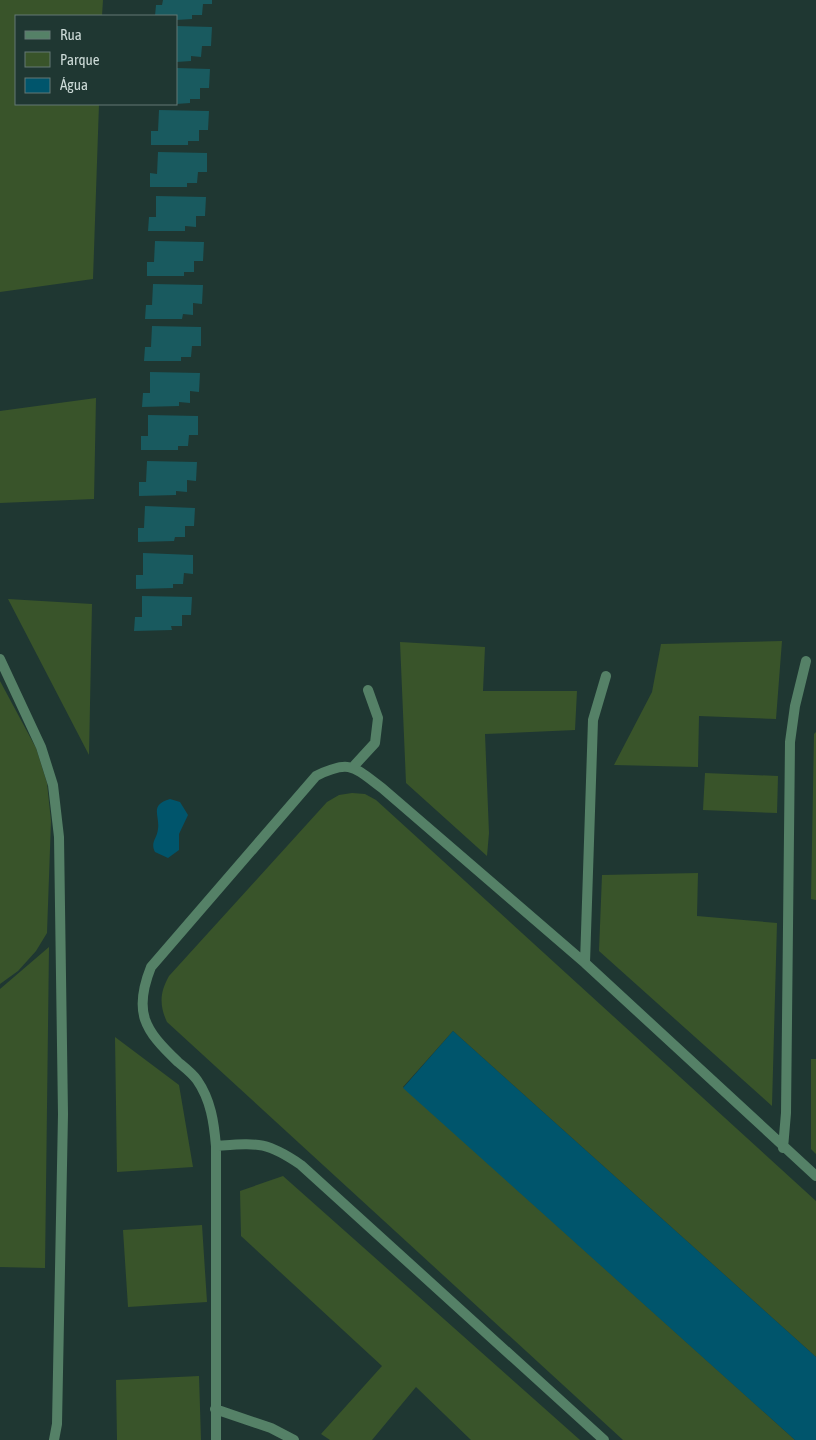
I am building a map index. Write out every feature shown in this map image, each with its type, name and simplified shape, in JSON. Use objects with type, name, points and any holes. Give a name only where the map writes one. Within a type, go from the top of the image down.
[{"type":"street","points":[[0,659],[41,747],[53,785],[58,837],[63,1114],[57,1424],[54,1440]]},
{"type":"street","points":[[783,1148],[786,1113],[790,742],[795,706],[806,661]]},
{"type":"street","points":[[585,963],[594,720],[606,676]]},
{"type":"street","points":[[353,767],[375,743],[378,718],[368,690]]},
{"type":"street","points":[[216,1440],[216,1146],[212,1111],[197,1080],[156,1041],[146,1026],[142,988],[151,967],[316,776],[334,767],[353,767],[382,788],[585,963],[783,1148],[816,1176]]},
{"type":"street","points":[[216,1146],[253,1144],[276,1148],[301,1166],[604,1440]]},
{"type":"street","points":[[215,1409],[271,1428],[294,1440]]},
{"type":"street","points":[[57,1424],[60,1440]]},
{"type":"green space","points":[[0,0],[103,0],[102,15],[15,15],[15,105],[99,105],[93,279],[0,292]]},
{"type":"green space","points":[[96,398],[94,499],[0,503],[0,411]]},
{"type":"green space","points":[[8,599],[92,604],[89,755]]},
{"type":"green space","points":[[782,641],[776,719],[699,716],[698,767],[614,765],[652,692],[661,644]]},
{"type":"green space","points":[[400,642],[485,647],[483,691],[577,691],[575,730],[485,734],[489,833],[487,856],[406,783]]},
{"type":"green space","points":[[0,681],[36,748],[47,783],[51,821],[47,933],[36,951],[18,971],[0,984]]},
{"type":"green space","points":[[816,732],[816,900],[811,899],[814,734]]},
{"type":"green space","points":[[705,773],[778,776],[777,813],[703,810]]},
{"type":"green space","points":[[365,794],[376,800],[816,1201],[816,1357],[453,1031],[403,1087],[795,1440],[623,1440],[167,1022],[163,1010],[162,993],[169,976],[327,802],[339,795]]},
{"type":"green space","points":[[698,873],[697,916],[777,923],[772,1106],[599,951],[602,875]]},
{"type":"green space","points":[[49,947],[45,1268],[0,1267],[0,989]]},
{"type":"green space","points":[[115,1037],[179,1085],[193,1167],[117,1172]]},
{"type":"green space","points":[[811,1059],[816,1059],[816,1154],[811,1149]]},
{"type":"green space","points":[[283,1176],[580,1440],[471,1440],[416,1387],[372,1440],[330,1440],[321,1434],[382,1366],[241,1236],[240,1191]]},
{"type":"green space","points":[[202,1225],[207,1302],[128,1307],[123,1230]]},
{"type":"green space","points":[[199,1376],[201,1440],[117,1440],[116,1380]]},
{"type":"water","points":[[170,799],[180,802],[188,815],[179,834],[179,850],[168,858],[155,852],[153,843],[158,829],[158,807],[164,801]]},
{"type":"water","points":[[453,1031],[816,1357],[816,1440],[795,1440],[403,1088]]},
{"type":"building","points":[[163,0],[212,0],[212,4],[203,4],[202,15],[192,15],[192,19],[178,20],[178,15],[155,15],[156,5],[162,5]]},
{"type":"building","points":[[178,26],[212,27],[211,46],[202,46],[201,57],[191,56],[191,61],[178,62]]},
{"type":"building","points":[[178,68],[210,69],[209,88],[200,88],[200,99],[190,99],[190,103],[178,104]]},
{"type":"building","points":[[159,110],[209,111],[208,130],[199,130],[199,141],[188,141],[188,145],[151,145],[151,131],[158,131]]},
{"type":"building","points":[[158,152],[207,153],[207,172],[198,172],[197,183],[187,183],[187,187],[150,187],[150,173],[157,174]]},
{"type":"building","points":[[156,196],[206,197],[205,216],[196,216],[196,227],[185,226],[185,231],[148,231],[149,217],[156,217]]},
{"type":"building","points":[[155,241],[204,242],[203,261],[194,261],[194,272],[184,272],[184,276],[147,276],[147,262],[154,262]]},
{"type":"building","points":[[153,284],[203,285],[202,304],[193,303],[193,315],[183,314],[182,319],[145,319],[146,305],[152,305]]},
{"type":"building","points":[[152,326],[201,327],[201,346],[192,346],[191,357],[181,357],[181,361],[144,361],[145,347],[151,347]]},
{"type":"building","points":[[150,372],[200,373],[199,392],[190,391],[190,403],[179,402],[179,406],[142,407],[143,393],[150,393]]},
{"type":"building","points":[[148,415],[198,416],[198,435],[189,435],[188,446],[178,446],[178,450],[141,450],[141,436],[148,436]]},
{"type":"building","points":[[147,461],[197,462],[196,481],[187,480],[187,492],[176,491],[176,495],[139,496],[139,482],[146,482]]},
{"type":"building","points":[[145,506],[195,508],[194,526],[185,526],[185,537],[175,537],[174,541],[138,542],[138,528],[144,528]]},
{"type":"building","points":[[143,553],[193,555],[193,574],[184,573],[183,584],[173,584],[173,588],[136,589],[136,575],[143,575]]},
{"type":"building","points":[[142,596],[192,597],[191,615],[182,615],[182,626],[171,626],[172,630],[134,631],[135,617],[142,617]]}]
